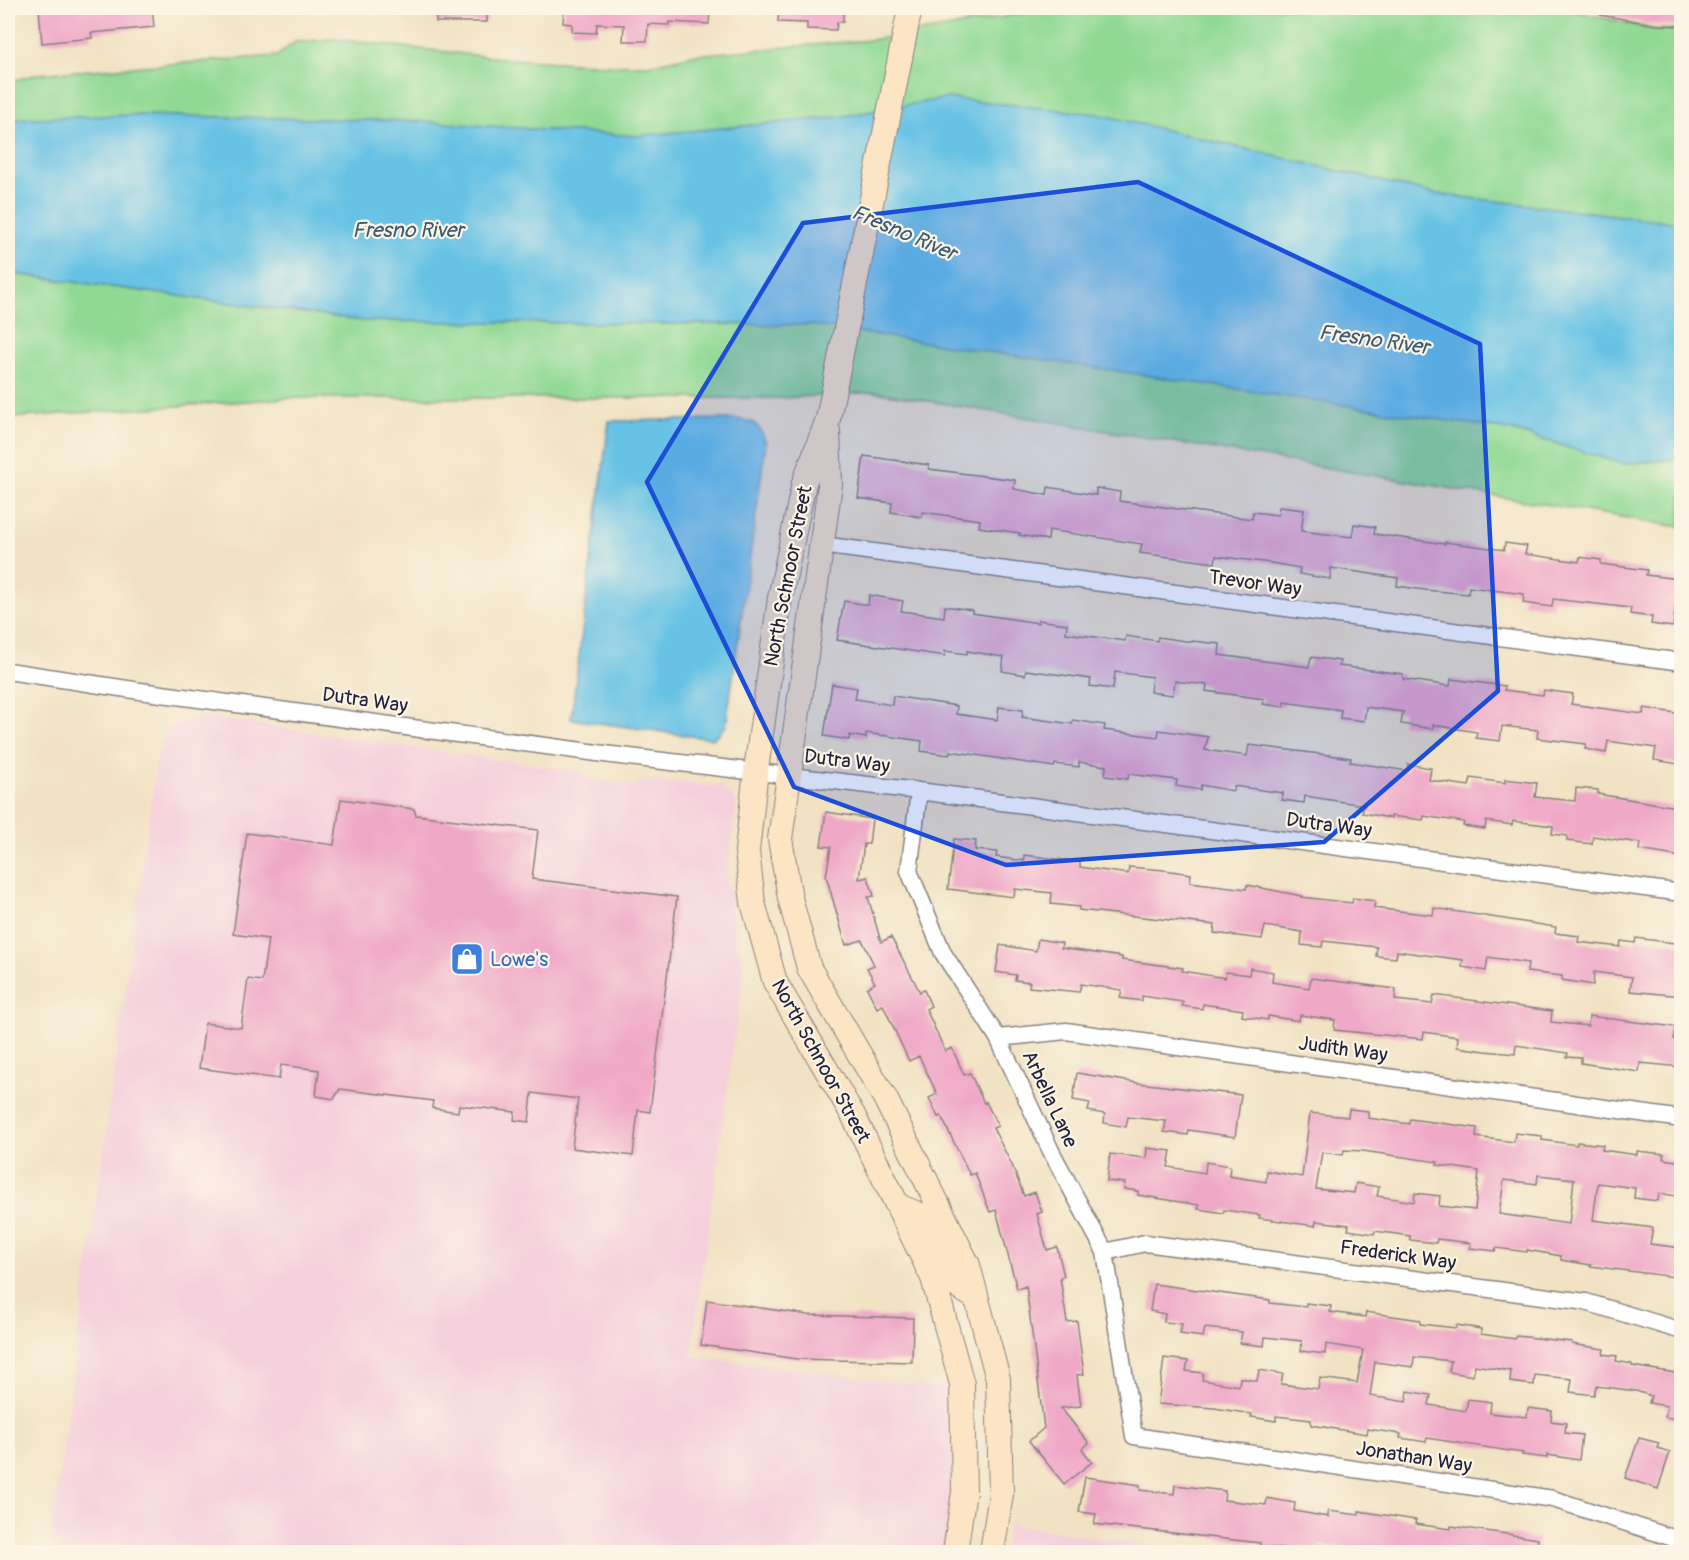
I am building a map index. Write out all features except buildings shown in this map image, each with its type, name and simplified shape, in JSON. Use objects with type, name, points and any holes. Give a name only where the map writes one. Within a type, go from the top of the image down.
[{"type":"street","name":"North Schnoor Street","points":[[910,8],[828,420],[804,483],[780,598],[747,851],[753,903],[775,982],[853,1115],[933,1278],[962,1384],[964,1492],[955,1552]]},
{"type":"street","name":"North Schnoor Street","points":[[828,420],[830,485],[780,839],[789,898],[809,968],[885,1098],[968,1265],[998,1379],[1001,1494],[992,1552]]},
{"type":"street","name":"Trevor Way","points":[[822,545],[1682,662]]},
{"type":"street","name":"Dutra Way","points":[[8,671],[601,753],[919,791],[1682,893]]},
{"type":"street","name":"Arbella Lane","points":[[919,791],[909,871],[943,953],[998,1038],[1051,1152],[1105,1252],[1134,1436]]},
{"type":"street","name":"Judith Way","points":[[998,1038],[1066,1031],[1682,1119]]},
{"type":"street","points":[[898,1206],[928,1218],[956,1285],[977,1299]]},
{"type":"street","name":"Frederick Way","points":[[1105,1252],[1145,1243],[1586,1302],[1682,1331]]},
{"type":"street","name":"Jonathan Way","points":[[1134,1436],[1553,1499],[1682,1541]]},
{"type":"highlighted area","points":[[1138,182],[1480,344],[1498,691],[1324,842],[1006,865],[794,787],[647,482],[803,223]]},
{"type":"shaded area","points":[[199,716],[582,772],[589,779],[634,786],[641,780],[720,786],[737,802],[727,874],[736,939],[744,968],[691,1356],[954,1390],[957,1468],[947,1552],[49,1552],[157,758],[169,728]]},
{"type":"shaded area","points":[[1008,1524],[1184,1552],[1004,1552]]},
{"type":"green space","points":[[1042,8],[1560,8],[1653,29],[1681,30],[1681,527],[875,392],[782,398],[290,398],[8,418],[8,82],[38,74],[277,56],[295,42],[333,39],[508,59],[648,65],[693,55],[871,40],[946,28]]},
{"type":"water","name":"Fresno River","points":[[947,98],[1098,114],[1436,194],[1681,223],[1681,458],[1623,464],[1510,430],[811,325],[364,321],[8,273],[8,119],[139,115],[414,121],[635,136],[839,117]]},
{"type":"water","points":[[746,420],[755,424],[766,443],[726,726],[713,739],[571,719],[609,421]]},
{"type":"place","name":"Lowe's","points":[[467,959]]}]
